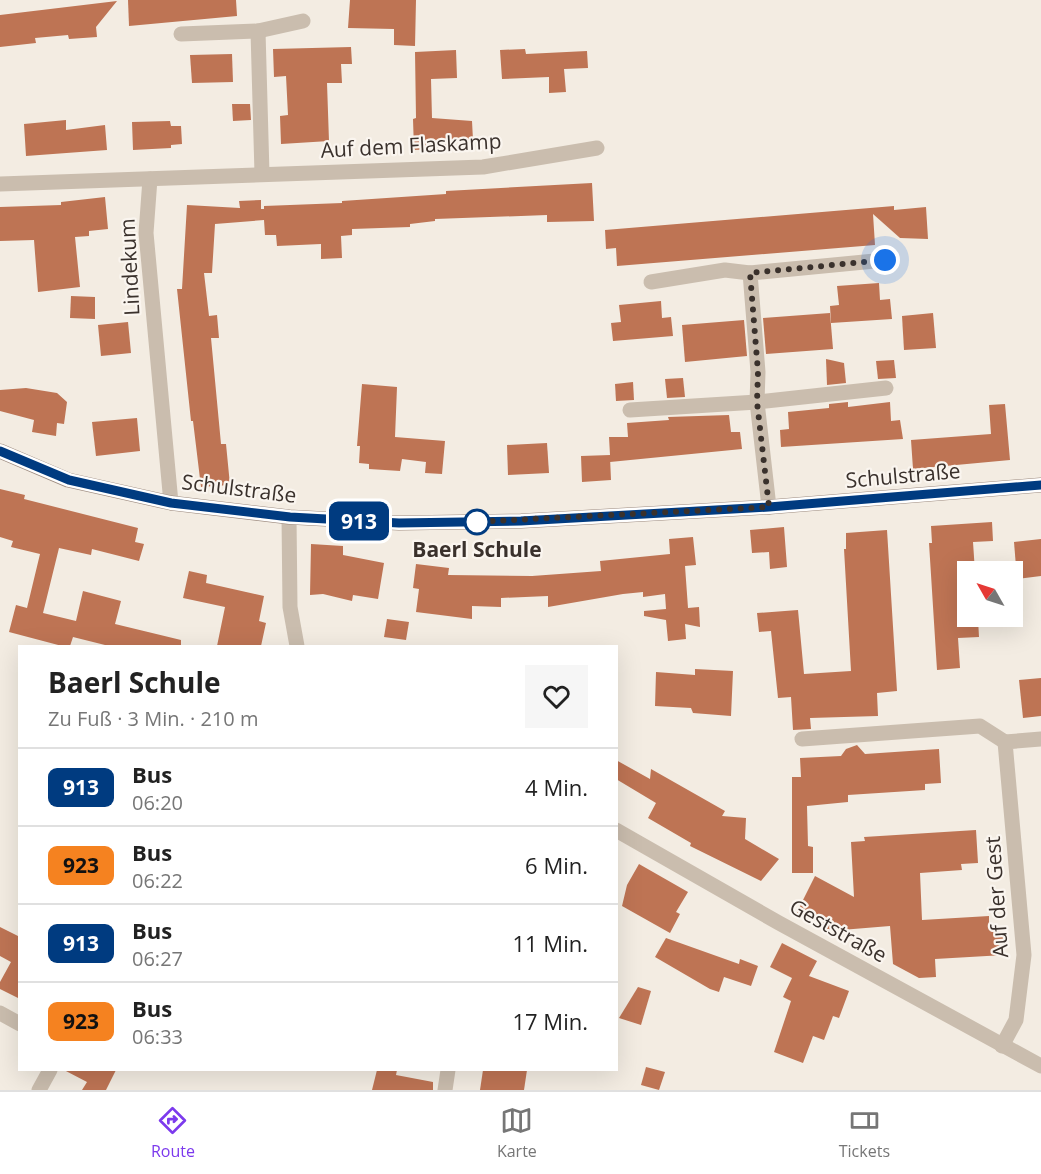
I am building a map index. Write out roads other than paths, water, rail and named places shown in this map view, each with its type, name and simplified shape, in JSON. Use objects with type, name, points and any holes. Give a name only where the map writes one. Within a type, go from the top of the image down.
[{"type":"street","points":[[181,34],[258,31],[303,21]]},
{"type":"street","points":[[258,31],[262,174]]},
{"type":"street","name":"Auf dem Flaskamp","points":[[150,179],[483,167],[597,148]]},
{"type":"street","points":[[0,184],[150,179]]},
{"type":"street","name":"Lindekum","points":[[150,179],[146,233],[171,503]]},
{"type":"street","points":[[651,282],[725,270],[750,273],[885,260]]},
{"type":"street","points":[[750,273],[758,372],[757,402],[769,507]]},
{"type":"street","points":[[630,410],[757,402],[886,388]]},
{"type":"street","name":"Schulstraße","points":[[0,451],[69,480],[171,503],[290,517],[399,523],[521,521],[769,507],[1041,485]]},
{"type":"street","points":[[290,517],[290,607],[297,645]]},
{"type":"street","points":[[802,740],[980,726],[1005,742],[1041,739]]},
{"type":"street","name":"Auf der Gest","points":[[1002,1046],[1016,1020],[1024,955],[1005,742]]},
{"type":"street","name":"Geststraße","points":[[618,831],[1041,1066]]},
{"type":"street","points":[[0,1013],[18,1023]]},
{"type":"street","points":[[39,1090],[49,1071]]},
{"type":"street","points":[[445,1090],[448,1071]]},
{"type":"place","name":"Baerl Schule","points":[[477,522]]}]
